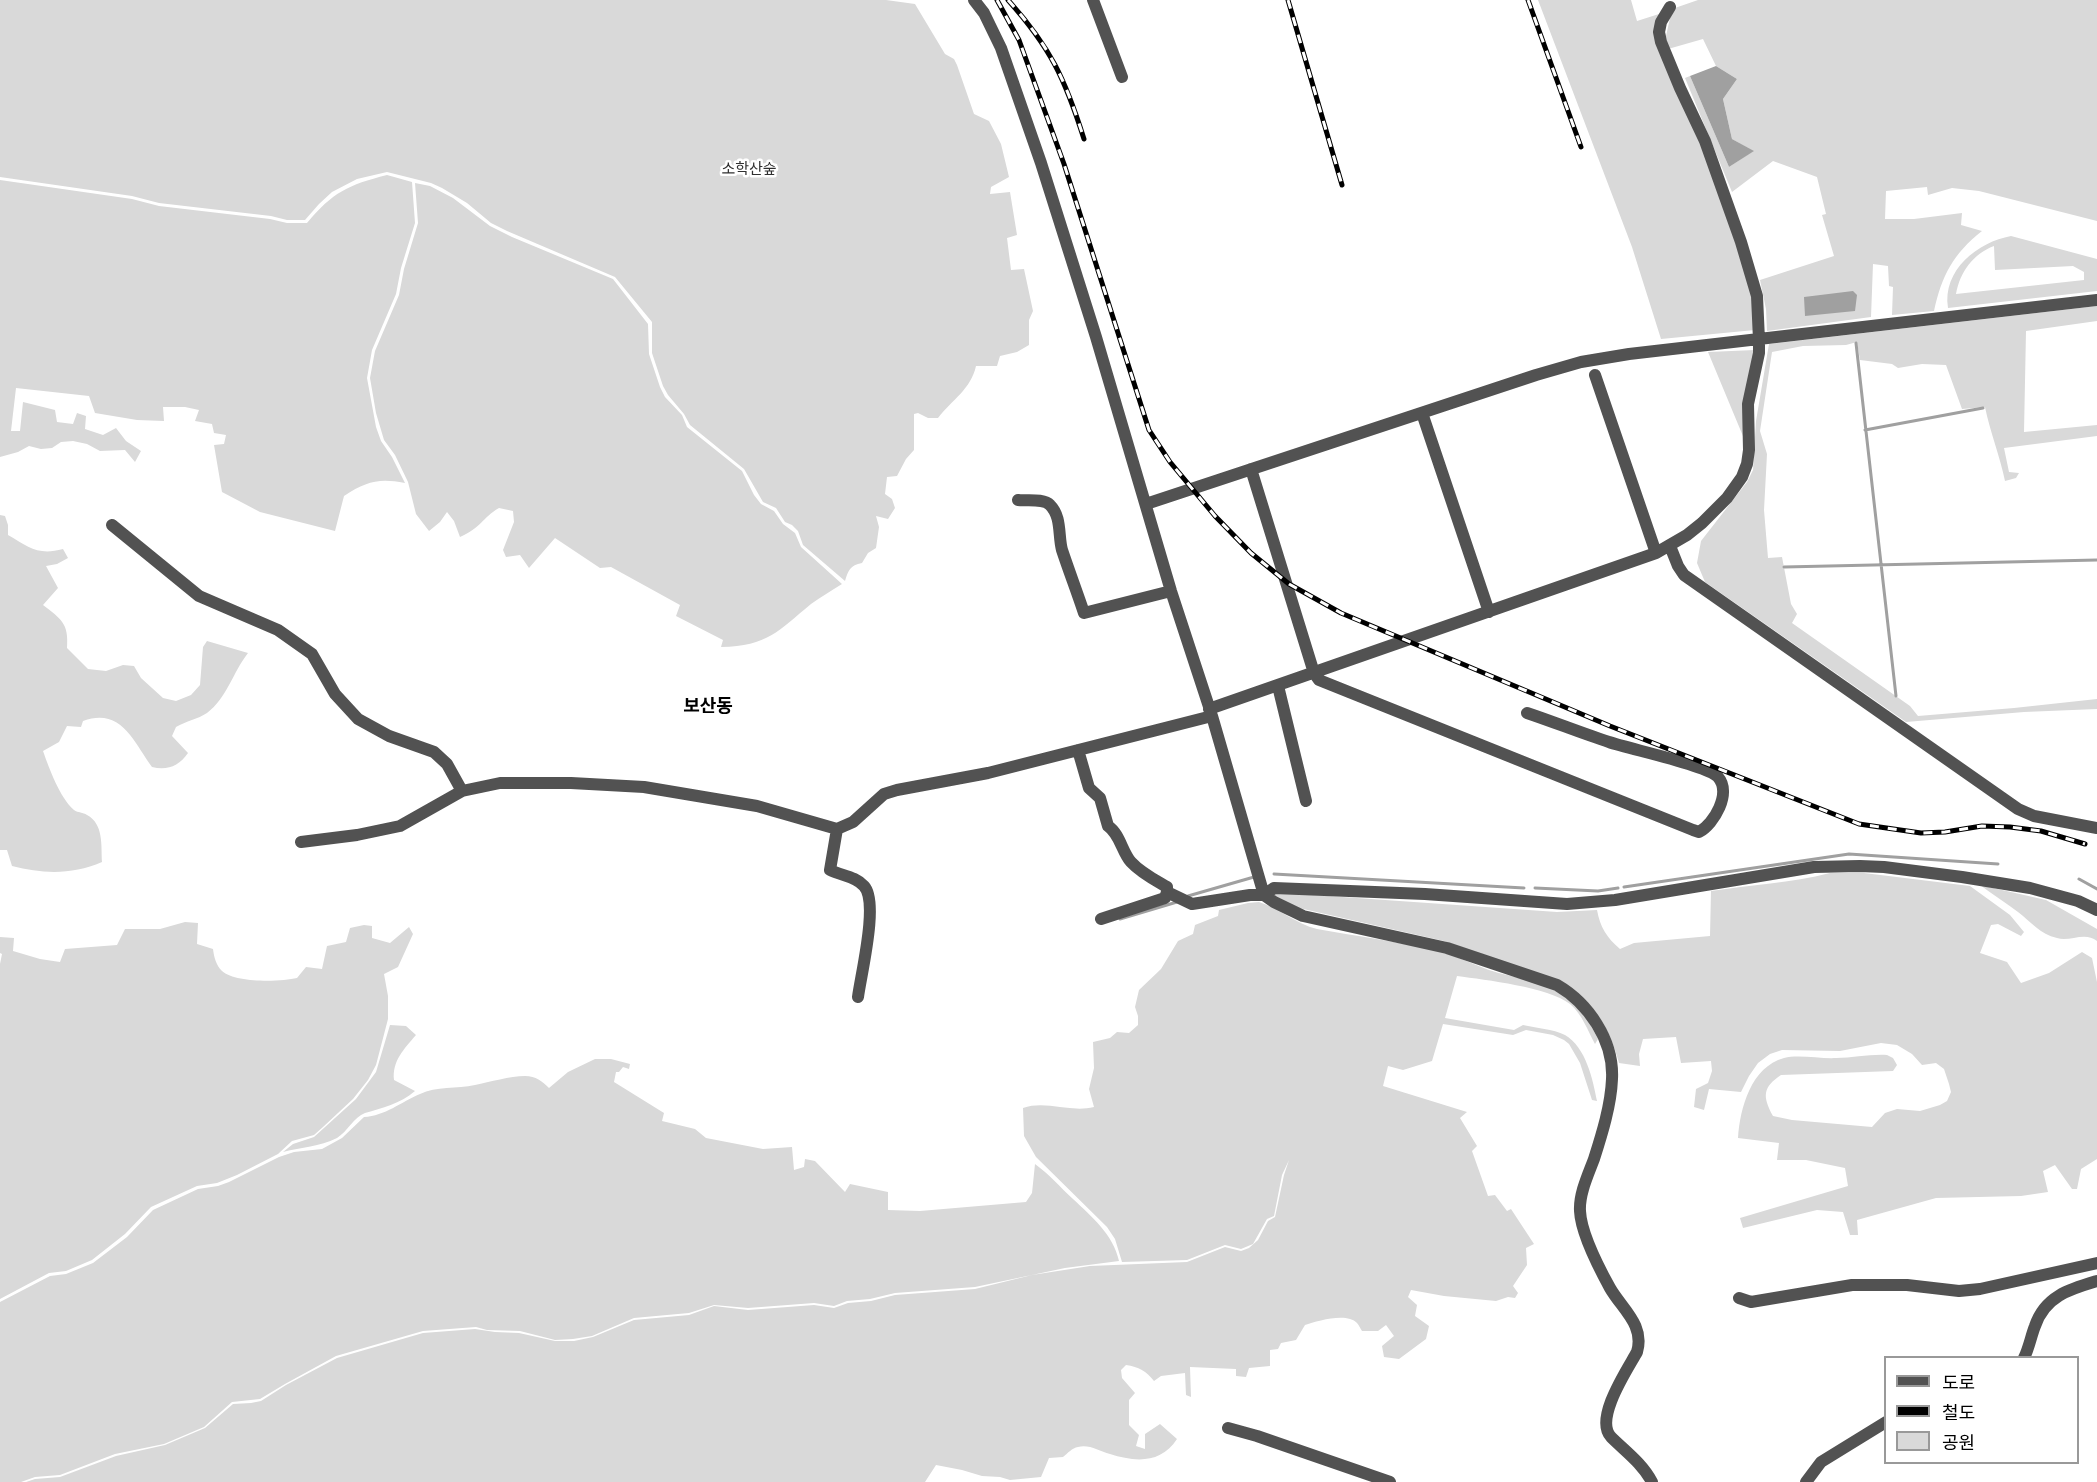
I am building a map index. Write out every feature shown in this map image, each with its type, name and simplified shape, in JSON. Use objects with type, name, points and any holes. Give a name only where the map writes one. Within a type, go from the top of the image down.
[{"type":"street","points":[[974,0],[984,14],[1001,48],[1041,163],[1264,895],[1303,916],[1447,948],[1557,985],[1578,1000],[1598,1026],[1605,1041],[1612,1077],[1602,1129],[1585,1182],[1580,1209],[1581,1222],[1611,1290],[1632,1319],[1640,1342],[1608,1408],[1606,1428],[1609,1435],[1647,1473],[1652,1482]]},
{"type":"street","points":[[1093,0],[1122,77]]},
{"type":"street","points":[[301,842],[357,835],[400,826],[462,791],[500,783],[571,783],[644,787],[757,806],[837,829],[853,822],[884,794],[934,782],[988,773],[1210,713],[1278,686],[1656,553],[1670,546],[1702,523],[1727,498],[1742,477],[1749,450],[1748,404],[1759,353],[1759,340],[1756,296],[1741,242],[1705,141],[1661,42],[1659,32],[1661,22],[1670,7]]},
{"type":"street","points":[[1146,504],[1581,362],[1629,354],[2097,300]]},
{"type":"street","points":[[1595,375],[1656,553]]},
{"type":"street","points":[[1422,413],[1489,612]]},
{"type":"street","points":[[1251,469],[1314,673],[1319,680],[1693,830],[1699,832],[1714,818],[1722,796],[1722,787],[1716,775],[1611,742],[1527,712]]},
{"type":"street","points":[[1017,501],[1044,501],[1049,504],[1056,515],[1062,547],[1084,613],[1171,591]]},
{"type":"street","points":[[112,525],[199,596],[278,630],[312,654],[335,694],[358,718],[389,736],[434,752],[447,764],[462,791]]},
{"type":"street","points":[[1670,546],[1684,575],[2018,809],[2034,816],[2097,828]]},
{"type":"street","points":[[1278,686],[1306,801]]},
{"type":"street","points":[[1078,750],[1089,788],[1100,798],[1108,826],[1113,829],[1131,863],[1167,887],[1176,897],[1192,904],[1264,895],[1274,888],[1425,894],[1543,904],[1592,903],[1814,867],[1860,866],[1962,876],[2030,888],[2078,901],[2097,910]]},
{"type":"street","points":[[837,829],[830,870],[858,880],[868,891],[870,900],[869,925],[858,997]]},
{"type":"street","points":[[1101,919],[1165,898],[1176,897]]},
{"type":"street","points":[[1739,1298],[1751,1302],[1852,1285],[1907,1285],[1959,1291],[1980,1289],[2097,1263]]},
{"type":"street","points":[[2025,1356],[2037,1319],[2046,1305],[2068,1289],[2097,1281]]},
{"type":"street","points":[[1806,1482],[1821,1462],[1884,1423]]},
{"type":"street","points":[[1228,1428],[1390,1482]]},
{"type":"green space","name":"소학산숲","points":[[0,0],[886,0],[915,4],[945,54],[954,59],[974,114],[989,121],[1001,144],[1009,177],[991,187],[990,194],[1010,192],[1017,235],[1007,238],[1011,270],[1024,269],[1033,311],[1029,320],[1029,345],[1017,352],[1000,356],[997,366],[976,366],[965,388],[938,418],[914,414],[914,450],[897,476],[887,477],[885,494],[892,499],[895,508],[888,519],[876,516],[879,527],[876,548],[868,553],[862,563],[850,569],[845,581],[803,545],[798,531],[785,522],[776,508],[763,502],[744,469],[690,425],[663,386],[652,353],[652,322],[615,277],[491,223],[467,203],[442,188],[387,172],[357,179],[332,192],[305,220],[287,220],[271,216],[159,203],[132,196],[0,177]]},
{"type":"green space","points":[[1538,0],[1631,0],[1637,21],[1659,14],[1655,30],[1724,201],[1753,299],[1755,330],[1661,339],[1632,247]]},
{"type":"green space","points":[[1698,0],[2097,0],[2097,221],[1979,191],[1952,188],[1928,195],[1927,187],[1886,191],[1885,219],[1914,219],[1962,213],[1961,225],[1982,231],[1963,248],[1950,266],[1934,311],[1892,315],[1893,287],[1889,286],[1888,266],[1873,264],[1871,317],[1767,331],[1766,309],[1760,280],[1834,256],[1822,215],[1826,214],[1817,177],[1773,161],[1732,192],[1685,78],[1690,76],[1729,167],[1753,151],[1732,139],[1723,99],[1737,79],[1716,66],[1703,39],[1668,49],[1666,36],[1672,9]]},
{"type":"green space","points":[[387,175],[412,182],[415,223],[401,268],[396,294],[372,350],[367,378],[376,427],[381,441],[405,483],[373,482],[344,496],[335,531],[260,512],[222,492],[214,445],[224,444],[226,435],[214,433],[212,424],[195,421],[199,410],[185,407],[163,407],[164,421],[137,420],[95,413],[89,396],[16,388],[11,431],[20,431],[23,402],[55,410],[57,422],[73,424],[77,413],[86,416],[85,429],[103,435],[116,428],[126,441],[141,451],[135,462],[125,450],[100,451],[87,444],[73,441],[61,442],[52,448],[41,449],[29,446],[0,457],[0,180],[132,199],[159,206],[287,223],[307,223],[325,204],[342,191]]},
{"type":"green space","points":[[415,183],[430,186],[453,198],[490,226],[512,237],[613,279],[648,324],[649,354],[660,387],[665,397],[682,415],[687,427],[742,471],[761,504],[774,511],[783,524],[795,533],[801,547],[842,584],[811,604],[771,635],[750,644],[721,647],[723,640],[676,616],[680,605],[611,567],[600,568],[555,538],[529,568],[520,555],[506,557],[503,550],[514,522],[513,511],[499,508],[473,530],[460,537],[454,521],[447,512],[429,531],[416,514],[408,482],[395,455],[384,440],[376,413],[370,378],[375,351],[399,295],[418,223]]},
{"type":"green space","points":[[2011,236],[2097,259],[2097,291],[1948,308],[1948,294],[1957,270],[1975,251],[1999,239]],"holes":[[[1994,246],[1995,270],[2073,266],[2084,272],[2084,280],[1956,294],[1964,271],[1974,259]]]},
{"type":"green space","points":[[2097,306],[2097,321],[2026,331],[2024,432],[2097,425],[2097,436],[2004,448],[2009,472],[2019,473],[2016,478],[2005,481],[1985,407],[1962,409],[1946,365],[1922,364],[1898,368],[1892,364],[1860,360],[1857,342],[1846,345],[1803,346],[1772,352],[1760,431],[1767,454],[1764,510],[1768,558],[1782,557],[1791,604],[1797,614],[1792,623],[1910,706],[1918,716],[2097,699],[2097,709],[2024,712],[1906,722],[1705,582],[1697,563],[1701,541],[1747,482],[1753,470],[1756,421],[1769,344]]},
{"type":"green space","points":[[1755,350],[1750,453],[1708,352]]},
{"type":"green space","points":[[0,515],[5,516],[8,535],[28,547],[40,551],[63,549],[68,558],[57,564],[46,566],[58,588],[43,605],[62,622],[67,633],[67,648],[88,669],[106,671],[123,665],[134,666],[141,678],[163,698],[176,701],[191,695],[200,685],[203,647],[207,641],[248,653],[214,707],[207,713],[176,727],[172,736],[188,753],[172,766],[152,767],[133,738],[117,723],[108,719],[96,718],[83,721],[81,727],[67,726],[59,742],[43,751],[64,798],[74,810],[92,819],[99,830],[102,862],[80,869],[46,872],[12,866],[7,850],[0,850]]},
{"type":"green space","points":[[1830,873],[1864,873],[1970,886],[2010,915],[2024,932],[2021,936],[1998,924],[1991,925],[1980,953],[2007,962],[2021,983],[2049,973],[2082,952],[2092,958],[2097,982],[2097,1159],[2081,1169],[2077,1189],[2072,1189],[2055,1165],[2043,1171],[2048,1192],[2021,1196],[1936,1198],[1857,1220],[1858,1235],[1850,1235],[1843,1212],[1817,1210],[1743,1228],[1740,1218],[1848,1186],[1845,1168],[1806,1160],[1777,1160],[1779,1143],[1738,1138],[1741,1114],[1749,1090],[1763,1070],[1773,1063],[1790,1057],[1836,1058],[1887,1055],[1893,1058],[1897,1065],[1893,1071],[1781,1075],[1766,1092],[1767,1103],[1773,1116],[1792,1120],[1872,1127],[1885,1113],[1897,1109],[1920,1111],[1947,1101],[1951,1092],[1944,1069],[1936,1063],[1922,1065],[1912,1054],[1897,1045],[1881,1043],[1840,1051],[1782,1050],[1770,1054],[1758,1063],[1741,1092],[1709,1089],[1704,1110],[1694,1107],[1696,1089],[1708,1083],[1712,1071],[1711,1061],[1681,1063],[1676,1037],[1643,1039],[1639,1054],[1640,1066],[1619,1063],[1610,1036],[1597,1014],[1579,995],[1555,979],[1444,941],[1299,908],[1275,897],[1275,894],[1285,893],[1557,912],[1597,910],[1605,932],[1620,949],[1634,943],[1710,936],[1711,891],[1785,882]]},
{"type":"green space","points":[[1980,885],[2046,900],[2097,929],[2097,941],[2088,937],[2062,939],[2046,934]]},
{"type":"green space","points":[[1259,902],[1317,929],[1440,952],[1489,970],[1554,989],[1570,998],[1579,1007],[1598,1039],[1595,1044],[1578,1013],[1560,998],[1516,985],[1457,976],[1445,1018],[1514,1030],[1523,1025],[1565,1035],[1578,1047],[1583,1056],[1591,1074],[1597,1101],[1592,1100],[1580,1063],[1569,1044],[1553,1035],[1526,1030],[1513,1035],[1443,1024],[1432,1061],[1403,1070],[1388,1066],[1383,1086],[1467,1112],[1460,1118],[1477,1146],[1472,1151],[1488,1196],[1495,1195],[1507,1211],[1511,1209],[1534,1244],[1526,1248],[1527,1265],[1513,1286],[1518,1293],[1515,1298],[1508,1297],[1496,1301],[1411,1290],[1408,1297],[1417,1305],[1415,1316],[1429,1326],[1426,1339],[1399,1359],[1384,1357],[1382,1346],[1394,1336],[1386,1325],[1378,1331],[1362,1331],[1352,1320],[1339,1318],[1305,1325],[1296,1340],[1281,1343],[1278,1349],[1270,1350],[1270,1366],[1249,1368],[1246,1377],[1236,1376],[1236,1369],[1190,1367],[1191,1397],[1186,1395],[1185,1373],[1161,1376],[1154,1381],[1142,1370],[1126,1365],[1121,1370],[1122,1378],[1135,1393],[1129,1400],[1129,1425],[1139,1435],[1136,1446],[1145,1449],[1145,1434],[1160,1424],[1177,1439],[1171,1447],[1155,1457],[1129,1459],[1082,1446],[1063,1457],[1049,1458],[1041,1477],[1010,1480],[936,1465],[925,1482],[26,1482],[60,1477],[116,1456],[165,1445],[205,1428],[233,1404],[261,1401],[337,1358],[423,1333],[475,1329],[519,1333],[555,1341],[574,1341],[593,1337],[634,1320],[689,1315],[714,1306],[748,1310],[814,1305],[834,1308],[848,1303],[871,1301],[895,1295],[975,1289],[1032,1275],[1090,1266],[1187,1262],[1225,1247],[1241,1251],[1249,1248],[1258,1240],[1268,1221],[1275,1217],[1289,1160],[1282,1175],[1274,1216],[1267,1219],[1253,1244],[1241,1249],[1225,1245],[1187,1260],[1122,1262],[1115,1239],[1107,1227],[1036,1157],[1024,1136],[1023,1108],[1040,1105],[1076,1109],[1094,1107],[1089,1089],[1094,1068],[1093,1042],[1110,1038],[1117,1032],[1129,1033],[1138,1025],[1135,1007],[1139,990],[1161,969],[1178,941],[1193,934],[1195,925],[1218,916],[1219,910]]},
{"type":"green space","points":[[185,922],[198,923],[197,944],[213,949],[218,966],[222,971],[237,978],[258,981],[297,978],[306,967],[322,969],[327,946],[346,942],[350,928],[372,926],[372,938],[390,943],[409,927],[413,934],[398,967],[384,974],[388,996],[388,1019],[376,1065],[353,1099],[314,1135],[292,1141],[278,1154],[237,1175],[217,1183],[197,1186],[151,1207],[125,1234],[92,1260],[66,1271],[49,1273],[0,1299],[0,964],[2,954],[0,953],[0,937],[14,938],[13,951],[60,962],[65,949],[117,945],[125,929],[160,929]]},
{"type":"green space","points":[[390,1025],[406,1026],[416,1035],[400,1056],[394,1073],[394,1080],[415,1091],[397,1102],[361,1115],[337,1138],[283,1152],[293,1144],[314,1137],[356,1099],[376,1072]]},
{"type":"green space","points":[[595,1059],[611,1059],[630,1064],[629,1069],[623,1067],[616,1072],[614,1082],[664,1113],[662,1121],[695,1129],[706,1138],[763,1149],[792,1147],[794,1170],[804,1167],[805,1159],[815,1161],[845,1192],[850,1184],[888,1192],[888,1210],[920,1211],[1026,1202],[1032,1193],[1035,1164],[1101,1227],[1112,1242],[1119,1261],[1065,1268],[975,1287],[895,1293],[870,1299],[847,1301],[834,1306],[814,1303],[748,1308],[714,1305],[689,1313],[634,1318],[592,1336],[573,1339],[555,1340],[520,1331],[487,1330],[476,1327],[423,1331],[336,1356],[260,1399],[232,1402],[204,1427],[164,1444],[115,1454],[60,1475],[35,1477],[21,1482],[0,1482],[0,1302],[50,1276],[66,1274],[93,1263],[127,1237],[153,1210],[198,1189],[229,1182],[279,1157],[294,1152],[322,1149],[342,1138],[364,1117],[386,1111],[420,1094],[519,1076],[536,1078],[549,1088],[568,1072]]},
{"type":"shaded area","points":[[1716,66],[1737,79],[1723,99],[1732,139],[1754,151],[1729,167],[1690,76]]},
{"type":"shaded area","points":[[1853,291],[1857,295],[1855,311],[1805,316],[1804,297]]},
{"type":"waterway","points":[[1856,343],[1896,696]]},
{"type":"waterway","points":[[1865,430],[1983,408]]},
{"type":"waterway","points":[[1784,567],[2097,560]]},
{"type":"waterway","points":[[1624,887],[1849,854],[1998,864]]},
{"type":"waterway","points":[[1274,874],[1524,888]]},
{"type":"waterway","points":[[1188,896],[1254,877]]},
{"type":"waterway","points":[[2079,879],[2097,889]]},
{"type":"waterway","points":[[1535,888],[1598,891],[1618,888]]},
{"type":"waterway","points":[[1120,919],[1177,902]]},
{"type":"railway","points":[[997,0],[1019,40],[1064,164],[1149,430],[1170,462],[1215,516],[1251,553],[1289,584],[1341,613],[1610,726],[1859,824],[1921,833],[1982,826],[2010,827],[2041,831],[2085,844]]},
{"type":"railway","points":[[1008,0],[1023,17],[1055,65],[1084,139]]},
{"type":"railway","points":[[1288,0],[1342,185]]},
{"type":"railway","points":[[1528,0],[1581,147]]},
{"type":"district","name":"보산동","points":[[708,707]]}]
